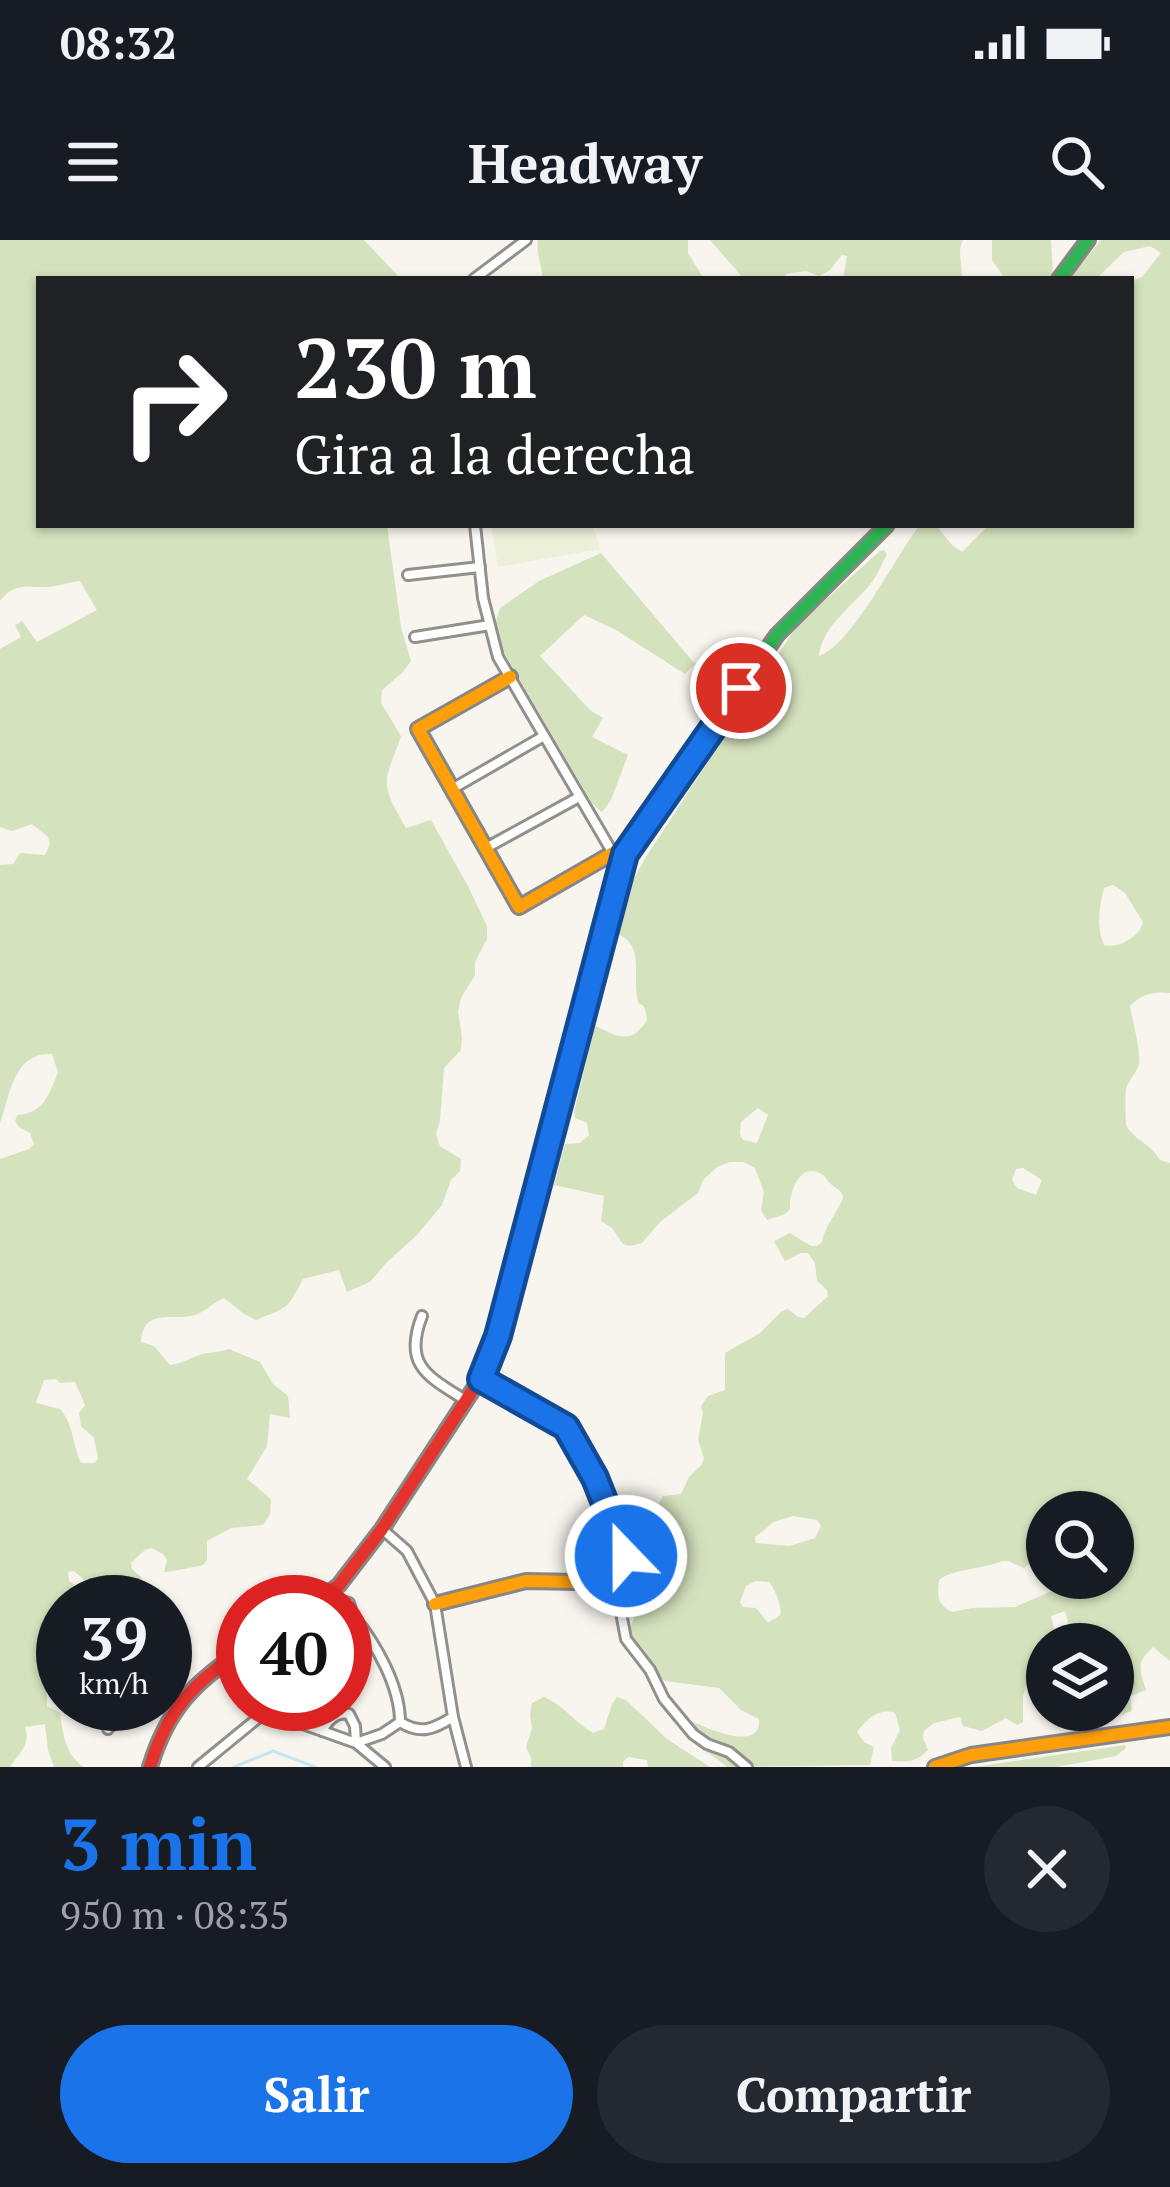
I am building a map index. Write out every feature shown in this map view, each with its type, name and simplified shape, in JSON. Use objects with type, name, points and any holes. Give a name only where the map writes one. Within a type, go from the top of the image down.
[{"type":"main road","points":[[1061,276],[1088,240]]},
{"type":"main road","points":[[347,1575],[481,1379],[498,1336],[620,853],[777,635],[800,607],[884,528]]},
{"type":"main road","points":[[510,677],[418,729],[520,907],[620,853]]},
{"type":"main road","points":[[435,1604],[526,1581],[623,1588],[627,1579],[622,1540],[566,1427],[481,1379]]},
{"type":"main road","points":[[192,1689],[216,1666]]},
{"type":"main road","points":[[935,1767],[971,1755],[1170,1727]]},
{"type":"main road","points":[[150,1767],[159,1731]]},
{"type":"street","points":[[478,276],[526,240]]},
{"type":"street","points":[[475,528],[498,657],[610,850],[620,853]]},
{"type":"street","points":[[408,575],[480,566]]},
{"type":"street","points":[[415,637],[490,625]]},
{"type":"street","points":[[452,789],[544,736]]},
{"type":"street","points":[[486,848],[579,796]]},
{"type":"street","points":[[422,1316],[415,1335],[421,1370],[466,1401]]},
{"type":"street","points":[[382,1528],[407,1551],[435,1604],[466,1767]]},
{"type":"street","points":[[623,1588],[626,1639],[650,1670],[664,1699],[693,1734],[747,1767]]},
{"type":"street","points":[[372,1639],[387,1671],[400,1722]]},
{"type":"street","points":[[400,1722],[423,1731],[453,1717]]},
{"type":"street","points":[[356,1743],[400,1722]]},
{"type":"street","points":[[198,1767],[242,1731]]},
{"type":"street","points":[[325,1731],[356,1743],[385,1767]]},
{"type":"street","points":[[355,1731],[356,1743]]},
{"type":"green space","points":[[0,240],[364,240],[398,276],[36,276],[36,528],[387,528],[401,627],[411,661],[382,690],[381,703],[401,736],[388,773],[389,794],[406,828],[431,820],[487,926],[487,939],[461,998],[461,1050],[444,1068],[436,1134],[440,1146],[461,1159],[460,1171],[451,1180],[442,1205],[416,1236],[370,1282],[347,1292],[339,1270],[303,1279],[285,1307],[256,1320],[224,1298],[198,1314],[154,1319],[143,1331],[141,1342],[154,1346],[170,1365],[229,1349],[260,1362],[273,1384],[288,1396],[290,1418],[270,1414],[267,1446],[247,1479],[271,1499],[270,1514],[263,1525],[231,1528],[207,1541],[203,1565],[164,1572],[167,1560],[152,1548],[131,1563],[139,1575],[78,1575],[74,1571],[36,1575],[36,1725],[25,1727],[23,1748],[10,1767],[0,1767],[0,1159],[34,1144],[30,1133],[15,1121],[17,1115],[34,1111],[44,1101],[58,1072],[52,1054],[28,1060],[15,1078],[0,1123],[0,865],[13,864],[20,853],[45,855],[50,844],[32,824],[12,831],[0,827],[0,649],[21,637],[15,625],[22,621],[37,642],[97,610],[80,581],[16,588],[0,601]],"holes":[[[56,1379],[75,1382],[85,1405],[79,1413],[81,1426],[94,1438],[95,1463],[81,1463],[60,1409],[36,1403],[44,1380]]]},
{"type":"green space","points":[[538,240],[688,240],[688,253],[702,276],[542,276]]},
{"type":"green space","points":[[710,240],[963,240],[961,276],[844,276],[847,256],[842,255],[819,276],[806,271],[741,276]]},
{"type":"green space","points":[[992,240],[1051,240],[1053,276],[1003,276],[992,260]]},
{"type":"green space","points":[[1101,240],[1170,240],[1170,993],[1148,994],[1130,1006],[1139,1064],[1125,1103],[1127,1127],[1160,1160],[1170,1163],[1170,1661],[1153,1647],[1140,1667],[1146,1690],[1134,1694],[1134,1623],[1068,1623],[1065,1611],[1051,1616],[1053,1623],[1026,1623],[1023,1722],[1017,1725],[1006,1718],[982,1731],[963,1726],[960,1717],[934,1723],[924,1731],[928,1750],[924,1754],[892,1761],[891,1748],[900,1730],[895,1713],[884,1712],[857,1732],[874,1747],[870,1765],[727,1767],[693,1741],[678,1721],[684,1718],[741,1737],[757,1730],[759,1719],[741,1710],[719,1688],[665,1681],[633,1658],[629,1638],[648,1583],[650,1523],[663,1496],[681,1494],[702,1464],[701,1406],[708,1396],[725,1390],[725,1353],[760,1333],[782,1311],[788,1309],[804,1318],[828,1296],[817,1281],[815,1263],[808,1253],[785,1261],[774,1241],[790,1233],[817,1246],[842,1195],[823,1175],[808,1172],[794,1187],[790,1209],[767,1220],[755,1168],[730,1162],[717,1167],[703,1180],[698,1193],[660,1222],[642,1243],[630,1246],[601,1221],[604,1196],[554,1185],[565,1144],[580,1143],[589,1135],[587,1123],[575,1118],[574,1112],[595,1026],[629,1036],[647,1020],[637,996],[634,953],[615,928],[624,896],[646,857],[792,633],[880,551],[887,555],[874,579],[832,625],[819,656],[859,618],[918,528],[938,528],[962,552],[986,528],[1134,528],[1134,280],[1161,253],[1150,246],[1124,252],[1099,276],[1071,276]],"holes":[[[1113,885],[1125,893],[1143,922],[1141,927],[1122,943],[1104,945],[1100,931],[1104,888]],[[758,1108],[768,1115],[757,1143],[743,1140],[741,1122]],[[1023,1168],[1042,1180],[1036,1195],[1017,1188],[1012,1180],[1016,1169]],[[793,1516],[817,1520],[821,1526],[815,1538],[789,1546],[756,1543],[755,1537],[774,1522]],[[769,1582],[780,1608],[780,1615],[768,1623],[756,1608],[743,1607],[740,1602],[746,1586]]]},
{"type":"green space","points":[[492,528],[594,528],[600,549],[498,567]]},
{"type":"green space","points":[[601,553],[695,664],[685,674],[584,615],[540,656],[603,718],[592,737],[628,755],[602,812],[592,803],[503,651],[496,621],[500,608],[539,581]]},
{"type":"green space","points":[[544,1697],[593,1733],[604,1729],[617,1697],[626,1700],[667,1739],[710,1767],[648,1767],[647,1760],[628,1757],[623,1767],[531,1767],[526,1747],[532,1703]]},
{"type":"green space","points":[[46,1731],[63,1731],[69,1750],[84,1767],[54,1767]]},
{"type":"green space","points":[[1125,1745],[1116,1756],[1056,1767],[973,1767]]},
{"type":"waterway","points":[[234,1767],[273,1751],[315,1767]]},
{"type":"traffic: fast","points":[[1061,276],[1088,240]]},
{"type":"traffic: fast","points":[[612,902],[625,854],[777,635],[884,528]]},
{"type":"traffic: slow","points":[[510,677],[418,729],[519,907],[615,852]]},
{"type":"traffic: slow","points":[[435,1604],[526,1581],[623,1588],[627,1579],[622,1540],[566,1427],[480,1379]]},
{"type":"traffic: slow","points":[[935,1767],[971,1755],[1170,1727]]},
{"type":"traffic: jam","points":[[347,1575],[480,1379],[498,1336],[612,902]]},
{"type":"traffic: jam","points":[[150,1767],[174,1713],[216,1670]]},
{"type":"route","points":[[626,1556],[595,1478],[566,1427],[481,1379],[498,1336],[625,854],[741,688]]}]
